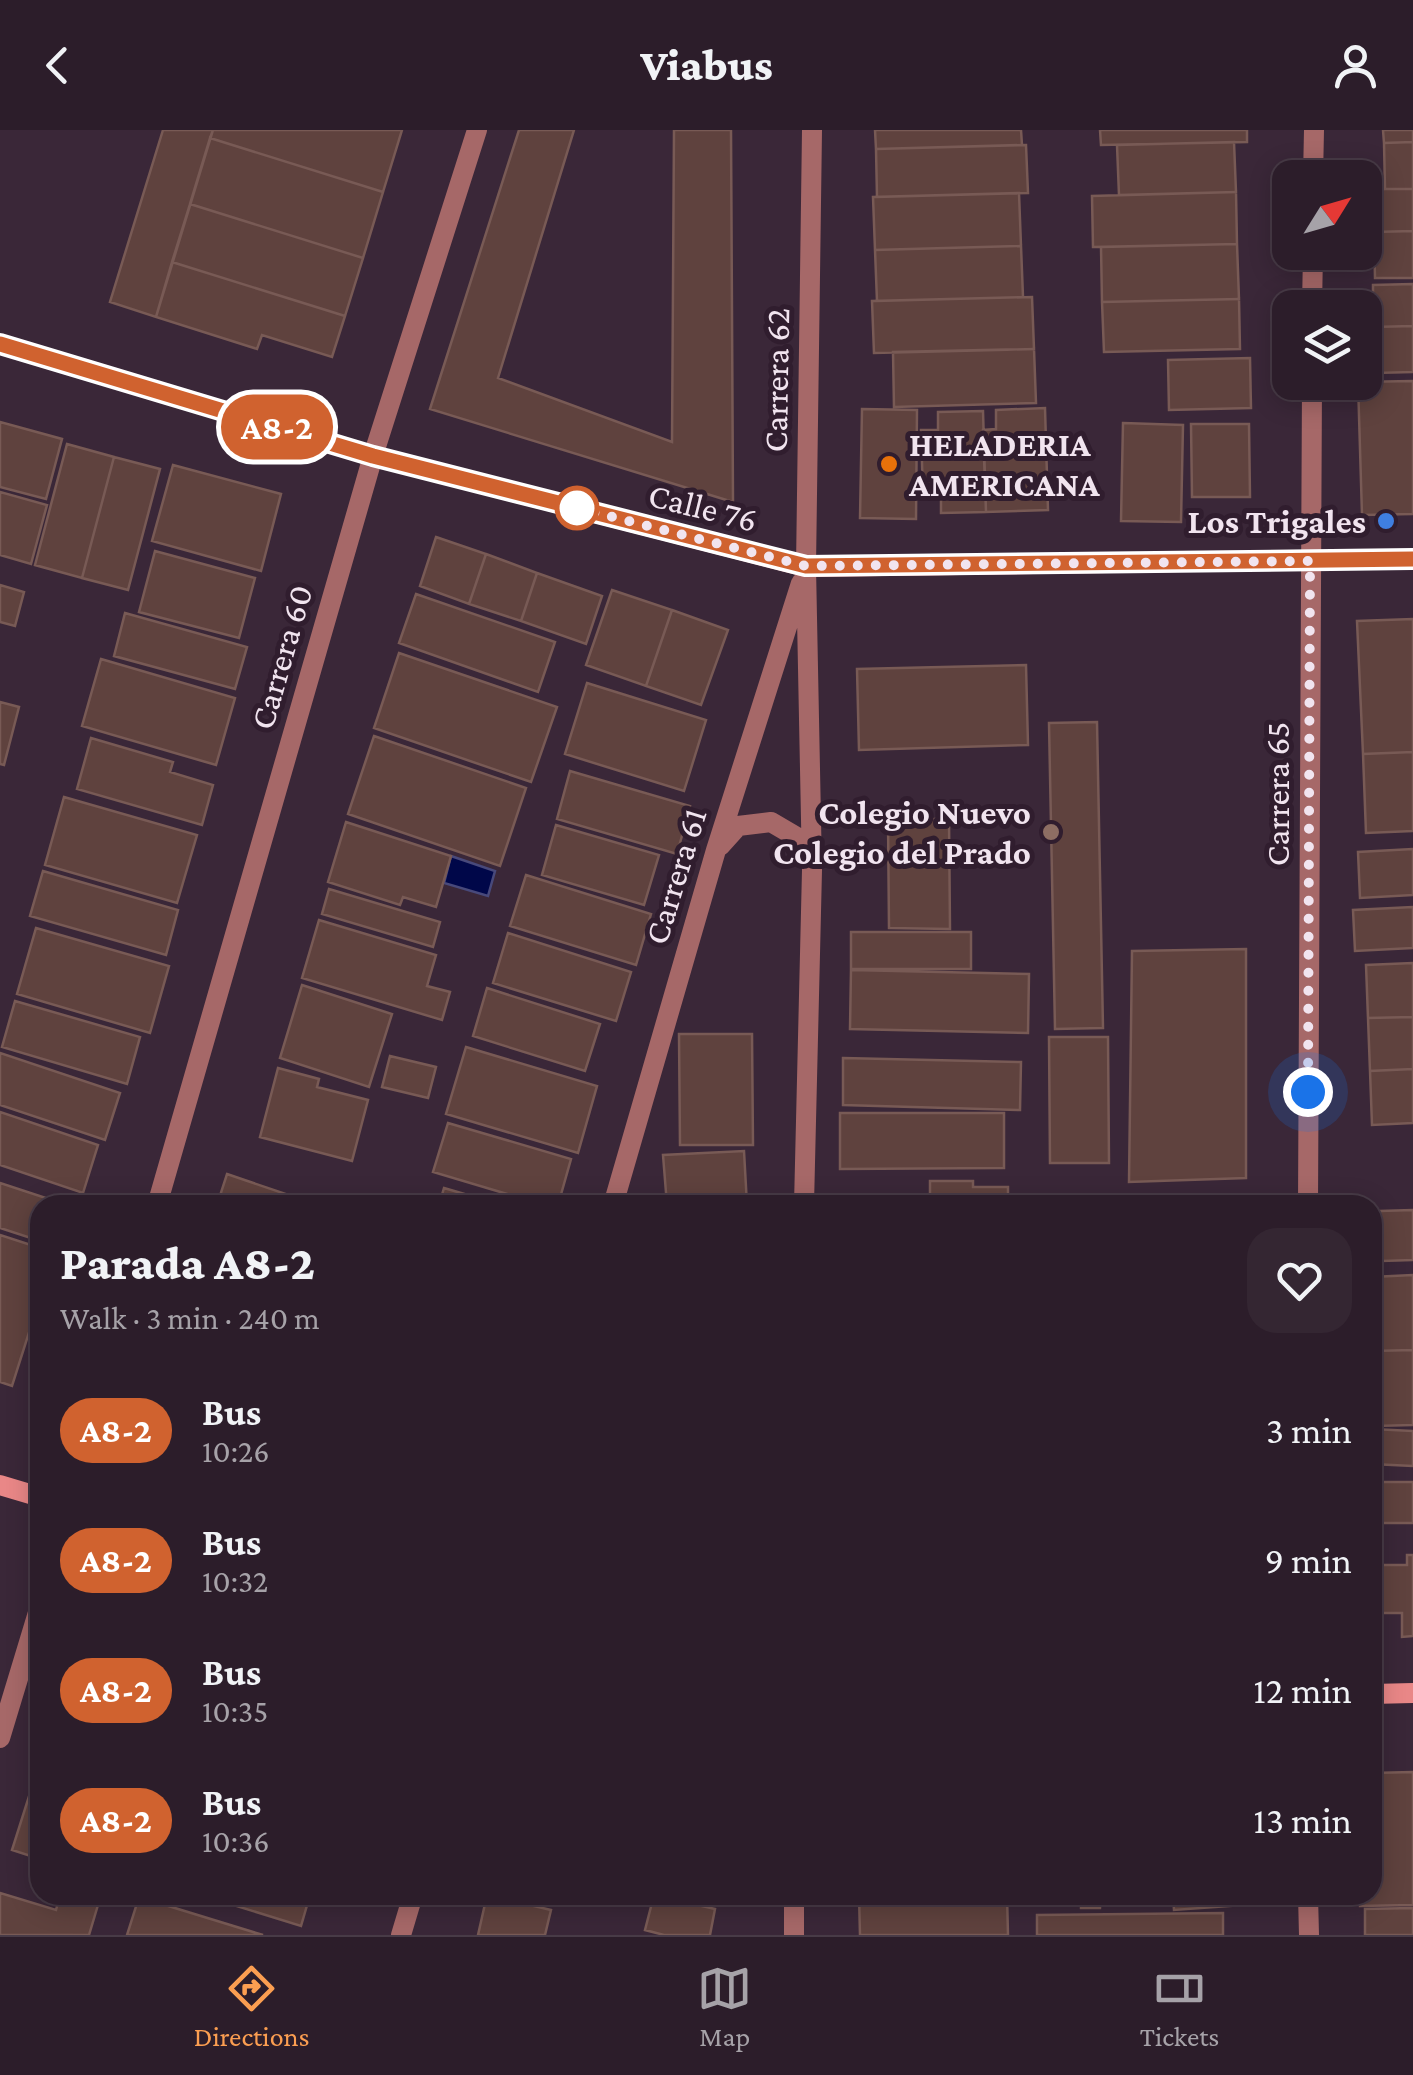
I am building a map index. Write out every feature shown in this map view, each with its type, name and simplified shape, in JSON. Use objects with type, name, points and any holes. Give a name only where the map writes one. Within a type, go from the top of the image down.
[{"type":"street","name":"Carrera 60","points":[[160,1195],[373,456],[477,130]]},
{"type":"street","name":"Carrera 62","points":[[804,1195],[812,870],[806,566],[812,130]]},
{"type":"street","points":[[1313,160],[1314,130]]},
{"type":"street","name":"Calle 76","points":[[0,344],[373,456],[806,566],[1413,559]]},
{"type":"street","name":"Carrera 65","points":[[1308,1195],[1312,400]]},
{"type":"street","name":"Carrera 61","points":[[617,1195],[716,850],[806,566]]},
{"type":"street","points":[[716,850],[738,826],[772,822],[800,839],[812,870]]},
{"type":"street","points":[[0,1485],[30,1494]]},
{"type":"street","points":[[0,1738],[30,1639]]},
{"type":"street","points":[[1382,1694],[1413,1693]]},
{"type":"street","points":[[401,1935],[409,1905]]},
{"type":"street","points":[[794,1905],[794,1935]]},
{"type":"street","points":[[1308,1905],[1309,1935]]},
{"type":"shaded area","points":[[451,856],[495,871],[488,896],[444,883]]},
{"type":"building","points":[[163,130],[213,130],[156,317],[110,302]]},
{"type":"building","points":[[213,130],[402,130],[383,192],[210,138]]},
{"type":"building","points":[[519,130],[574,130],[498,378],[672,442],[674,130],[731,130],[733,502],[430,409]]},
{"type":"building","points":[[875,130],[1021,130],[1022,145],[876,149]]},
{"type":"building","points":[[1100,130],[1247,130],[1247,142],[1101,145]]},
{"type":"building","points":[[1383,130],[1413,130],[1413,142],[1384,143]]},
{"type":"building","points":[[210,138],[383,192],[363,258],[190,204]]},
{"type":"building","points":[[1234,142],[1236,192],[1119,195],[1117,145]]},
{"type":"building","points":[[1413,142],[1413,189],[1385,189],[1384,143]]},
{"type":"building","points":[[1026,145],[1028,193],[877,197],[876,149]]},
{"type":"building","points":[[1413,189],[1413,231],[1382,232],[1382,190]]},
{"type":"building","points":[[1236,192],[1237,244],[1093,247],[1092,196]]},
{"type":"building","points":[[1019,193],[1021,246],[875,250],[873,197]]},
{"type":"building","points":[[190,204],[363,258],[345,316],[172,262]]},
{"type":"building","points":[[1413,231],[1413,278],[1375,278],[1375,270],[1382,270],[1382,232]]},
{"type":"building","points":[[1237,244],[1239,299],[1102,302],[1101,247]]},
{"type":"building","points":[[1021,246],[1023,297],[877,301],[875,250]]},
{"type":"building","points":[[172,262],[345,316],[332,357],[262,335],[257,349],[156,317]]},
{"type":"building","points":[[1413,284],[1413,326],[1382,327],[1382,290],[1373,290],[1373,285]]},
{"type":"building","points":[[1032,297],[1034,349],[874,353],[872,301]]},
{"type":"building","points":[[1239,299],[1240,349],[1104,352],[1102,302]]},
{"type":"building","points":[[1413,326],[1413,372],[1382,373],[1382,327]]},
{"type":"building","points":[[1034,349],[1036,403],[894,407],[893,352]]},
{"type":"building","points":[[1250,358],[1251,408],[1169,410],[1168,360]]},
{"type":"building","points":[[1413,381],[1413,514],[1362,515],[1359,400],[1382,400],[1382,382]]},
{"type":"building","points":[[1045,408],[1048,510],[986,512],[983,430],[996,429],[996,410]]},
{"type":"building","name":"HELADERIA AMERICANA","points":[[862,409],[917,410],[916,519],[860,518]]},
{"type":"building","points":[[983,411],[986,512],[941,513],[941,496],[923,496],[921,430],[938,430],[938,412]]},
{"type":"building","points":[[0,422],[62,439],[46,499],[0,487]]},
{"type":"building","points":[[1123,423],[1183,425],[1181,522],[1121,521]]},
{"type":"building","points":[[1191,424],[1249,424],[1250,497],[1192,497]]},
{"type":"building","points":[[67,444],[114,457],[82,578],[35,565]]},
{"type":"building","points":[[114,457],[160,469],[128,590],[82,578]]},
{"type":"building","points":[[173,465],[281,494],[261,571],[152,541]]},
{"type":"building","points":[[0,492],[47,505],[31,564],[0,555]]},
{"type":"building","points":[[436,537],[486,554],[469,604],[420,586]]},
{"type":"building","points":[[155,551],[255,578],[239,638],[139,612]]},
{"type":"building","points":[[486,554],[537,573],[521,621],[469,604]]},
{"type":"building","points":[[537,573],[602,596],[586,644],[521,621]]},
{"type":"building","points":[[0,585],[24,592],[15,626],[0,622]]},
{"type":"building","points":[[612,590],[672,610],[646,686],[586,665]]},
{"type":"building","points":[[416,594],[555,642],[538,692],[399,643]]},
{"type":"building","points":[[672,610],[728,630],[701,705],[646,686]]},
{"type":"building","points":[[125,613],[247,647],[235,689],[114,656]]},
{"type":"building","points":[[1413,619],[1413,752],[1363,754],[1357,621]]},
{"type":"building","points":[[399,653],[557,707],[531,782],[374,728]]},
{"type":"building","points":[[101,659],[235,698],[216,765],[82,726]]},
{"type":"building","points":[[1026,665],[1028,745],[859,750],[857,669]]},
{"type":"building","points":[[587,683],[706,720],[684,791],[565,754]]},
{"type":"building","points":[[0,702],[19,707],[4,765],[0,764]]},
{"type":"building","points":[[1097,722],[1103,1028],[1055,1029],[1049,723]]},
{"type":"building","points":[[374,736],[526,788],[500,866],[348,814]]},
{"type":"building","points":[[91,738],[173,762],[170,772],[213,785],[202,825],[77,789]]},
{"type":"building","points":[[1413,752],[1413,831],[1366,833],[1363,754]]},
{"type":"building","points":[[570,771],[690,806],[677,854],[557,819]]},
{"type":"building","points":[[64,797],[197,835],[177,903],[45,865]]},
{"type":"building","points":[[888,819],[949,819],[950,929],[889,928]]},
{"type":"building","points":[[346,822],[451,856],[436,907],[403,897],[400,905],[328,882]]},
{"type":"building","points":[[556,825],[659,855],[644,905],[542,875]]},
{"type":"building","points":[[1413,849],[1413,895],[1360,898],[1358,852]]},
{"type":"building","points":[[43,871],[178,910],[166,955],[30,916]]},
{"type":"building","points":[[526,875],[651,914],[636,965],[510,926]]},
{"type":"building","points":[[329,889],[440,922],[433,947],[322,914]]},
{"type":"building","points":[[1413,907],[1413,948],[1355,951],[1353,910]]},
{"type":"building","points":[[319,920],[436,955],[427,986],[450,992],[442,1020],[302,978]]},
{"type":"building","points":[[36,928],[169,966],[150,1033],[17,994]]},
{"type":"building","points":[[851,932],[971,932],[971,969],[851,969]]},
{"type":"building","points":[[508,933],[631,972],[616,1021],[493,983]]},
{"type":"building","points":[[1246,949],[1246,1178],[1129,1182],[1132,951]]},
{"type":"building","points":[[1413,963],[1413,1017],[1368,1018],[1366,965]]},
{"type":"building","points":[[851,970],[1029,974],[1028,1033],[850,1029]]},
{"type":"building","points":[[302,985],[392,1014],[369,1087],[280,1058]]},
{"type":"building","points":[[487,988],[600,1024],[585,1071],[473,1036]]},
{"type":"building","points":[[15,1001],[140,1037],[127,1084],[2,1047]]},
{"type":"building","points":[[1413,1017],[1413,1069],[1370,1071],[1368,1018]]},
{"type":"building","points":[[679,1034],[752,1034],[753,1145],[680,1145]]},
{"type":"building","points":[[1049,1037],[1108,1037],[1109,1163],[1050,1163]]},
{"type":"building","points":[[466,1047],[597,1086],[578,1153],[446,1114]]},
{"type":"building","points":[[0,1053],[120,1093],[105,1140],[0,1105]]},
{"type":"building","points":[[390,1056],[436,1067],[428,1098],[382,1087]]},
{"type":"building","points":[[843,1058],[1021,1062],[1020,1110],[843,1105]]},
{"type":"building","points":[[278,1068],[319,1079],[317,1087],[368,1100],[352,1161],[260,1137]]},
{"type":"building","points":[[1413,1069],[1413,1123],[1372,1125],[1370,1071]]},
{"type":"building","points":[[0,1112],[98,1145],[83,1193],[0,1165]]},
{"type":"building","points":[[840,1113],[1004,1113],[1004,1168],[840,1169]]},
{"type":"building","points":[[448,1123],[571,1159],[561,1195],[510,1195],[433,1172]]},
{"type":"building","points":[[744,1151],[746,1195],[666,1195],[663,1155]]},
{"type":"building","points":[[227,1174],[289,1195],[220,1195]]},
{"type":"building","points":[[930,1181],[973,1181],[973,1187],[1008,1187],[1008,1195],[930,1195]]},
{"type":"building","points":[[0,1183],[37,1195],[30,1195],[30,1238],[0,1228]]},
{"type":"building","points":[[444,1188],[468,1195],[442,1195]]},
{"type":"building","points":[[1413,1210],[1413,1260],[1382,1261],[1382,1211]]},
{"type":"building","points":[[0,1235],[30,1245],[30,1329],[12,1386],[0,1382]]},
{"type":"building","points":[[1413,1275],[1413,1350],[1382,1351],[1382,1277]]},
{"type":"building","points":[[1413,1350],[1413,1425],[1382,1426],[1382,1351]]},
{"type":"building","points":[[1382,1429],[1413,1431],[1413,1466],[1382,1464]]},
{"type":"building","points":[[1382,1482],[1413,1482],[1413,1523],[1382,1523]]},
{"type":"building","points":[[1407,1555],[1413,1555],[1413,1636],[1402,1637],[1402,1613],[1382,1613],[1382,1565],[1407,1565]]},
{"type":"building","points":[[1413,1772],[1413,1905],[1360,1906],[1382,1905],[1382,1773]]},
{"type":"building","points":[[30,1793],[30,1856],[12,1850]]},
{"type":"building","points":[[0,1893],[56,1910],[57,1905],[98,1905],[89,1935],[0,1935]]},
{"type":"building","points":[[136,1905],[165,1905],[263,1935],[127,1935]]},
{"type":"building","points":[[233,1905],[307,1905],[301,1926]]},
{"type":"building","points":[[485,1905],[530,1905],[551,1910],[545,1935],[478,1935]]},
{"type":"building","points":[[651,1905],[715,1909],[710,1935],[664,1935],[645,1930]]},
{"type":"building","points":[[859,1905],[1007,1905],[1008,1935],[860,1935]]},
{"type":"building","points":[[1174,1905],[1242,1905],[1174,1910]]},
{"type":"building","points":[[1413,1908],[1413,1935],[1365,1935],[1365,1909]]},
{"type":"building","points":[[1223,1913],[1223,1935],[1037,1935],[1037,1915]]},
{"type":"bus line","name":"A8-2","points":[[0,344],[373,456],[806,566],[1413,559]]},
{"type":"place","name":"HELADERIA AMERICANA","points":[[889,464]]},
{"type":"place","name":"Los Trigales","points":[[1386,521]]},
{"type":"place","name":"Colegio Nuevo Colegio del Prado","points":[[1051,832]]},
{"type":"route","points":[[577,508],[806,566],[1310,561],[1308,1092]]}]
